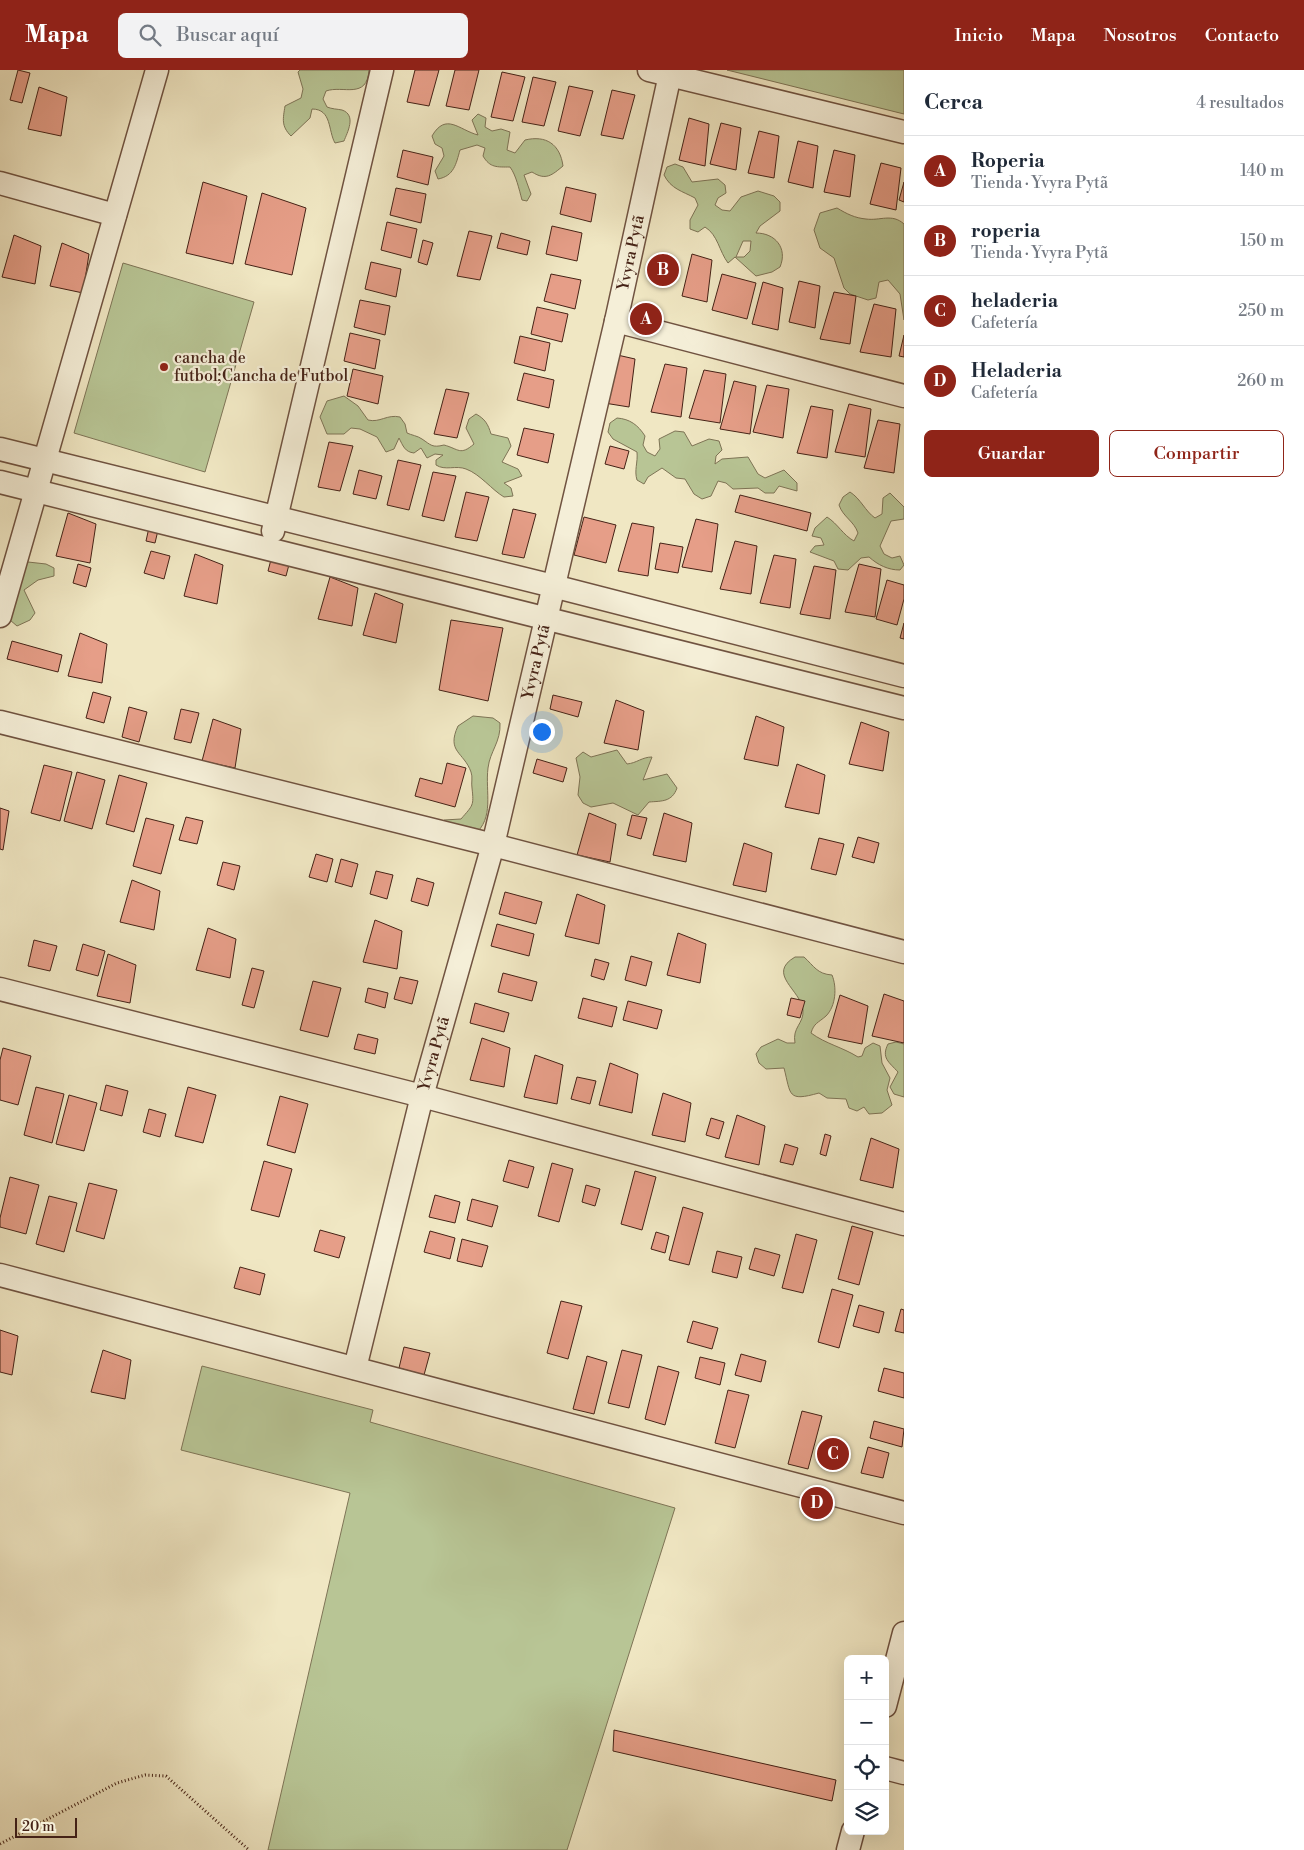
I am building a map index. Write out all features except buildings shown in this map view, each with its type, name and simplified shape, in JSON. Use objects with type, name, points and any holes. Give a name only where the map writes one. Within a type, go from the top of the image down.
[{"type":"street","points":[[0,616],[157,70]]},
{"type":"street","points":[[269,549],[382,70]]},
{"type":"street","points":[[663,72],[904,132]]},
{"type":"street","name":"Yvyra Pytã","points":[[355,1368],[422,1096],[493,845],[616,321],[663,72]]},
{"type":"street","points":[[0,184],[115,215]]},
{"type":"street","points":[[616,321],[904,396]]},
{"type":"street","points":[[0,449],[553,586],[904,676]]},
{"type":"street","points":[[0,482],[904,708]]},
{"type":"street","points":[[0,722],[493,845],[904,952]]},
{"type":"street","points":[[0,989],[422,1096],[904,1224]]},
{"type":"street","points":[[0,1275],[904,1512]]},
{"type":"street","points":[[887,1700],[904,1633]]},
{"type":"street","points":[[889,1769],[904,1773]]},
{"type":"street","points":[[848,1850],[852,1835]]},
{"type":"path","points":[[0,1844],[117,1783],[145,1775],[166,1776],[249,1850]]},
{"type":"green space","points":[[300,70],[369,70],[364,85],[353,90],[326,91],[323,99],[327,107],[347,112],[349,116],[349,129],[344,141],[335,143],[326,117],[318,110],[312,109],[310,118],[291,136],[284,126],[285,106],[301,98],[303,89],[298,72]]},
{"type":"green space","points":[[727,70],[904,70],[904,114]]},
{"type":"green space","points":[[478,114],[486,118],[485,127],[492,131],[501,129],[510,132],[507,150],[515,153],[525,140],[539,139],[551,143],[559,152],[563,166],[549,176],[541,176],[532,172],[524,175],[531,194],[527,201],[522,200],[516,178],[510,167],[498,167],[488,163],[483,156],[485,148],[477,145],[460,150],[456,165],[451,172],[438,179],[435,171],[444,156],[442,148],[435,144],[432,136],[442,125],[448,124],[478,135],[472,120]]},
{"type":"green space","points":[[675,164],[683,167],[692,182],[718,179],[725,185],[726,193],[718,198],[715,205],[722,210],[730,211],[741,197],[758,191],[774,196],[780,202],[780,211],[760,226],[756,233],[769,236],[778,243],[782,254],[780,267],[772,272],[756,276],[735,257],[728,263],[716,239],[709,230],[705,227],[698,232],[690,229],[690,220],[698,205],[695,198],[670,184],[664,175],[667,167]],"holes":[[[743,241],[751,241],[750,251],[744,257],[736,257]]]},
{"type":"green space","points":[[837,208],[858,218],[890,218],[904,224],[904,320],[900,294],[888,280],[879,282],[876,298],[868,300],[850,294],[844,288],[834,258],[820,248],[814,230],[820,213]]},
{"type":"green space","name":"cancha de futbol;Cancha de Futbol","points":[[123,263],[254,302],[205,472],[74,433]]},
{"type":"green space","points":[[344,396],[358,406],[368,420],[400,417],[405,424],[407,433],[432,445],[444,445],[462,451],[474,444],[466,428],[469,419],[476,414],[486,422],[491,434],[508,438],[511,446],[502,462],[518,469],[522,476],[504,483],[511,488],[513,496],[504,497],[476,474],[466,469],[439,467],[436,465],[436,460],[443,455],[435,454],[427,458],[421,448],[414,453],[408,451],[399,438],[394,449],[386,452],[377,437],[360,429],[351,428],[344,434],[327,434],[320,417],[327,401]]},
{"type":"green space","points":[[617,418],[630,421],[640,429],[645,436],[643,445],[647,452],[655,456],[660,449],[659,439],[675,431],[684,432],[692,446],[709,439],[719,441],[722,450],[716,456],[715,464],[722,459],[748,457],[758,474],[765,478],[784,470],[797,483],[797,491],[779,486],[774,493],[765,493],[758,488],[733,489],[726,483],[718,481],[711,496],[702,499],[694,494],[685,479],[676,478],[662,468],[648,477],[644,484],[637,480],[636,476],[637,452],[613,439],[608,432],[610,423]]},
{"type":"green space","points":[[850,492],[875,518],[882,514],[883,498],[890,493],[904,507],[904,519],[891,521],[880,546],[884,554],[892,558],[900,556],[904,565],[900,570],[883,566],[869,557],[861,558],[848,570],[838,569],[834,561],[810,552],[815,546],[824,545],[821,538],[812,536],[815,528],[827,517],[854,541],[858,533],[839,505],[843,497]]},
{"type":"green space","points":[[28,562],[46,564],[54,568],[54,576],[38,580],[24,590],[35,613],[30,620],[17,626],[10,620],[21,567]]},
{"type":"green space","points":[[473,716],[493,718],[500,723],[499,736],[488,768],[487,813],[481,828],[474,835],[443,825],[444,820],[461,819],[472,805],[472,774],[468,765],[457,751],[454,741],[458,726]]},
{"type":"green space","points":[[617,750],[627,764],[652,757],[643,780],[667,774],[677,788],[675,793],[666,800],[649,802],[638,815],[613,803],[591,807],[583,803],[578,795],[580,777],[576,758],[583,752],[591,757]]},
{"type":"green space","points":[[795,957],[804,957],[819,971],[832,975],[834,980],[835,996],[832,1007],[826,1016],[815,1025],[811,1033],[858,1057],[862,1056],[865,1048],[873,1043],[880,1046],[882,1063],[890,1078],[887,1090],[892,1105],[882,1113],[869,1114],[864,1107],[857,1111],[849,1108],[846,1099],[827,1098],[819,1093],[809,1096],[796,1096],[790,1090],[784,1068],[766,1069],[759,1063],[756,1054],[761,1047],[778,1039],[787,1043],[795,1043],[795,1033],[802,1019],[803,1010],[801,1003],[784,976],[784,970],[787,963]]},
{"type":"green space","points":[[896,1042],[904,1044],[904,1097],[894,1094],[890,1087],[898,1072],[887,1060],[885,1053],[888,1044]]},
{"type":"green space","points":[[202,1366],[373,1410],[370,1422],[675,1508],[567,1850],[268,1850],[350,1493],[181,1450]]},
{"type":"place","name":"roperia","points":[[663,270]]},
{"type":"place","name":"Roperia","points":[[646,319]]},
{"type":"place","name":"cancha de futbol;Cancha de Futbol","points":[[164,367]]},
{"type":"place","name":"heladeria","points":[[833,1454]]},
{"type":"place","name":"Heladeria","points":[[817,1503]]}]
